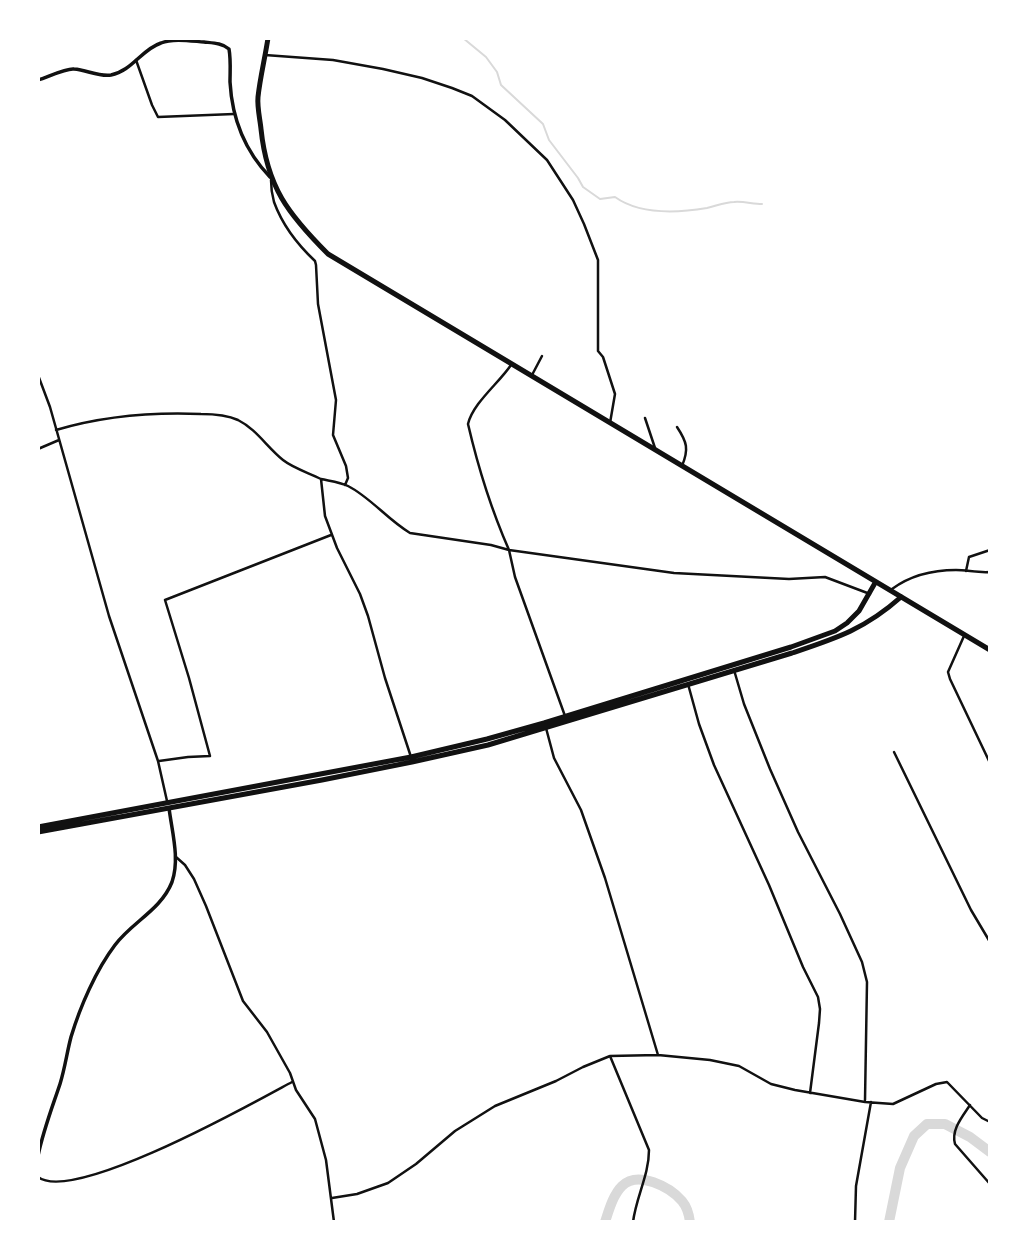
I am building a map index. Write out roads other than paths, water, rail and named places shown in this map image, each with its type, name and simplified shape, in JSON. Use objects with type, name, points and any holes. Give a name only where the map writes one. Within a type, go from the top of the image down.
[{"type":"main road","points":[[267,42],[258,100],[262,141],[270,177],[282,202],[328,254],[989,650]]},
{"type":"main road","points":[[168,806],[487,739],[791,647],[835,631],[847,623],[859,611],[875,583]]},
{"type":"main road","points":[[38,830],[412,762],[488,745],[838,638],[866,625],[901,597]]},
{"type":"street","points":[[38,80],[72,68],[109,75],[120,72],[151,47],[162,42],[199,42],[229,49],[234,114],[257,164],[270,177],[273,201],[282,218],[295,239],[315,261],[318,304],[336,400],[333,435],[346,467],[348,478],[345,485]]},
{"type":"street","points":[[265,55],[333,60],[422,78],[452,88],[472,96],[505,120],[535,147],[547,160],[573,201],[598,260],[597,351],[603,357],[615,394],[610,423]]},
{"type":"street","points":[[136,60],[158,117],[234,114]]},
{"type":"street","points":[[531,376],[542,356]]},
{"type":"street","points":[[511,365],[484,397],[468,424],[488,498],[509,550],[515,577],[565,716]]},
{"type":"street","points":[[38,375],[109,616],[158,761],[176,857],[174,875],[165,897],[114,946],[82,1006],[39,1154]]},
{"type":"street","points":[[56,430],[111,418],[154,414],[217,414],[237,419],[284,461],[321,479],[345,485],[410,533],[674,573],[789,579],[825,577],[870,594]]},
{"type":"street","points":[[645,418],[656,452]]},
{"type":"street","points":[[677,427],[683,436],[686,454],[681,466]]},
{"type":"street","points":[[38,449],[59,440]]},
{"type":"street","points":[[321,479],[325,516],[331,535],[368,616],[411,757]]},
{"type":"street","points":[[158,761],[209,756],[165,600],[331,535]]},
{"type":"street","points":[[966,570],[969,557],[989,550]]},
{"type":"street","points":[[890,591],[910,577],[944,571],[989,572]]},
{"type":"street","points":[[964,636],[948,672],[989,763]]},
{"type":"street","points":[[734,670],[744,705],[770,769],[862,961],[867,982],[865,1102]]},
{"type":"street","points":[[989,670],[989,678]]},
{"type":"street","points":[[688,684],[714,765],[818,997],[819,1023],[810,1093]]},
{"type":"street","points":[[546,728],[554,758],[581,810],[601,866],[658,1055]]},
{"type":"street","points":[[894,752],[989,942]]},
{"type":"street","points":[[176,857],[194,879],[243,1001],[267,1032],[290,1073],[301,1100],[315,1119],[324,1149],[334,1222]]},
{"type":"street","points":[[332,1198],[357,1194],[388,1183],[416,1164],[455,1131],[495,1106],[610,1056],[658,1055],[710,1060],[739,1066],[771,1084],[865,1102],[892,1104],[936,1084],[947,1082],[989,1122]]},
{"type":"street","points":[[610,1056],[649,1150],[649,1164],[634,1222]]},
{"type":"street","points":[[38,1177],[53,1182],[78,1178],[131,1162],[194,1134],[293,1082]]},
{"type":"street","points":[[855,1222],[856,1186],[871,1102]]},
{"type":"street","points":[[970,1105],[953,1136],[955,1144],[989,1184]]},
{"type":"waterway","points":[[463,38],[486,57],[497,72],[501,85],[543,124],[549,140],[583,187],[600,199],[615,197],[636,207],[659,211],[695,210],[731,202],[762,204]]},
{"type":"waterway","points":[[889,1222],[900,1168],[914,1136],[927,1124],[945,1124],[970,1137],[990,1152]]},
{"type":"waterway","points":[[605,1222],[619,1190],[629,1181],[636,1180],[654,1182],[677,1196],[685,1206],[690,1222]]}]
